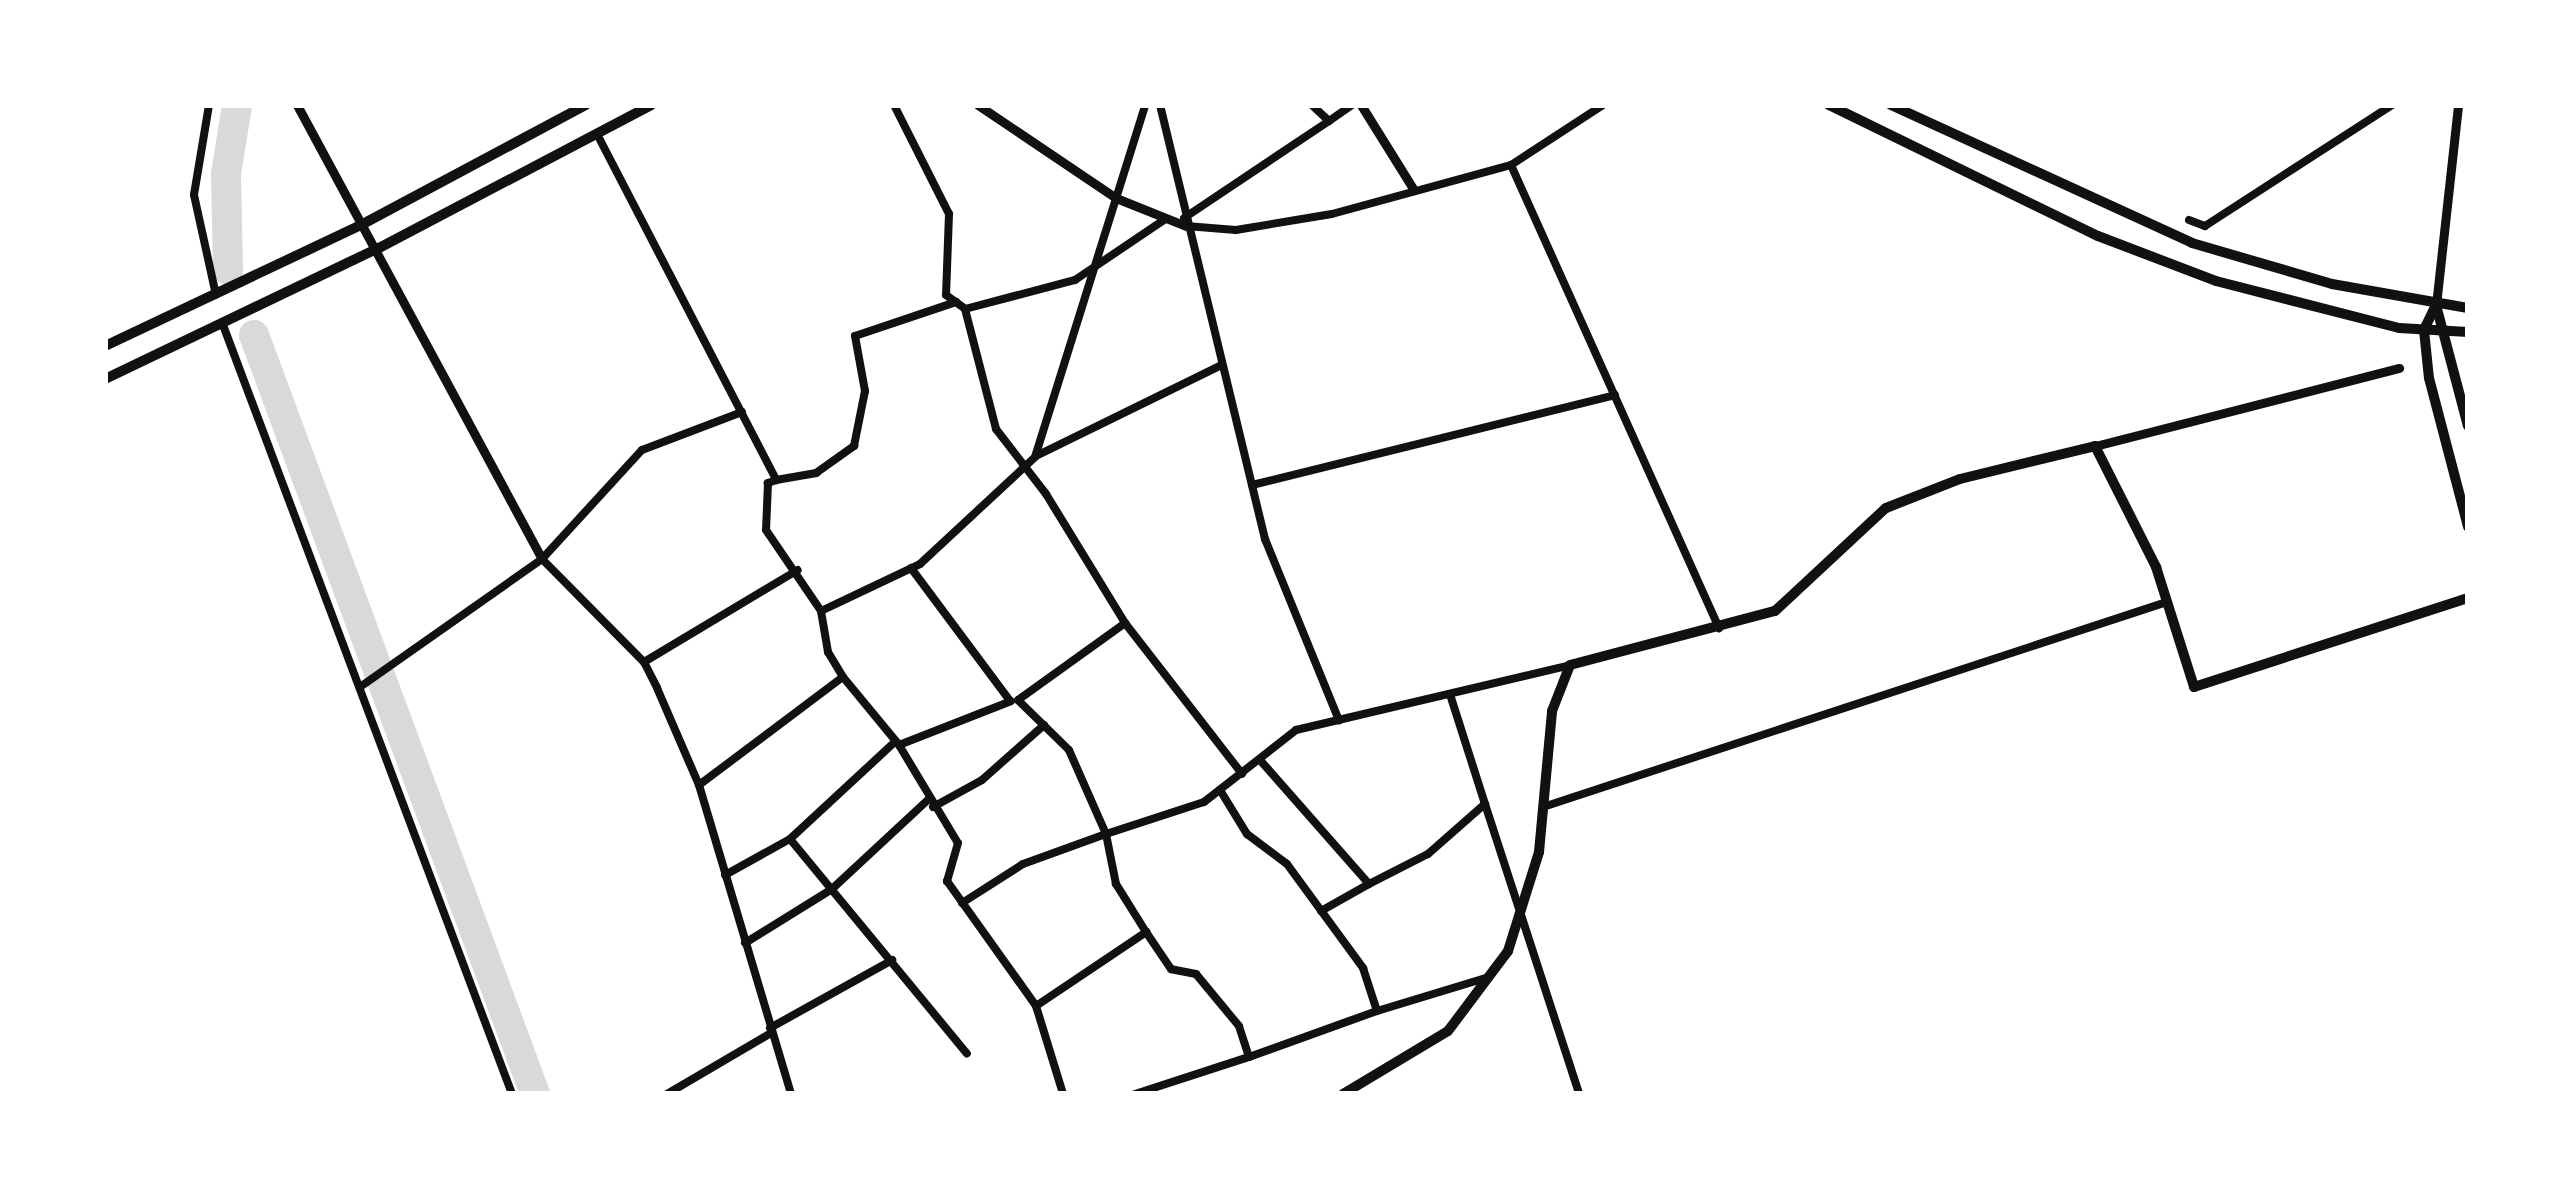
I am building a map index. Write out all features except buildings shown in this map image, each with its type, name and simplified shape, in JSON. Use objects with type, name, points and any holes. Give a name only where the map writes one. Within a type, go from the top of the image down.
[{"type":"main road","points":[[105,346],[361,225],[586,105]]},
{"type":"main road","points":[[105,379],[379,248],[651,105]]},
{"type":"main road","points":[[1829,105],[2098,236],[2216,281],[2290,305],[2424,330],[2468,332]]},
{"type":"main road","points":[[1891,105],[2192,243],[2437,305],[2468,308]]},
{"type":"main road","points":[[2437,305],[2424,330],[2468,527]]},
{"type":"main road","points":[[2437,305],[2468,426]]},
{"type":"main road","points":[[1343,1094],[1448,1031],[1492,976],[1525,916],[1552,711],[1570,665],[1719,628],[1800,596],[1886,508],[1960,478],[2095,446],[2169,602],[2194,687],[2468,598]]},
{"type":"street","points":[[209,105],[194,195],[216,295]]},
{"type":"street","points":[[296,105],[361,225],[379,248],[542,559],[644,662],[699,784],[791,1094]]},
{"type":"street","points":[[894,105],[949,214],[942,254],[946,295],[964,309],[995,429],[1025,465],[1124,623],[1242,774]]},
{"type":"street","points":[[978,105],[1116,198],[1164,220],[1236,230],[1511,164],[1604,105]]},
{"type":"street","points":[[1035,457],[1145,105]]},
{"type":"street","points":[[1160,105],[1252,484],[1290,611],[1339,721]]},
{"type":"street","points":[[1312,105],[1329,121]]},
{"type":"street","points":[[1185,222],[1357,105],[1414,190]]},
{"type":"street","points":[[2189,220],[2205,226],[2392,105]]},
{"type":"street","points":[[2437,305],[2458,105]]},
{"type":"street","points":[[596,133],[776,480]]},
{"type":"street","points":[[1511,164],[1719,628]]},
{"type":"street","points":[[964,309],[1092,272],[1164,220]]},
{"type":"street","points":[[956,302],[854,336],[865,406],[854,446],[816,473],[768,483],[766,530],[798,569],[821,611],[828,652],[898,743],[958,842],[947,881],[1036,1006],[1063,1094]]},
{"type":"street","points":[[223,325],[364,685],[512,1094]]},
{"type":"street","points":[[821,611],[911,568],[1035,457],[1222,365]]},
{"type":"street","points":[[2095,446],[2399,368]]},
{"type":"street","points":[[1252,484],[1615,394]]},
{"type":"street","points":[[364,685],[542,559],[642,451],[742,412]]},
{"type":"street","points":[[911,568],[1014,701],[1069,750],[1106,834],[1116,884],[1171,969],[1196,974],[1239,1026],[1250,1057]]},
{"type":"street","points":[[644,662],[798,569]]},
{"type":"street","points":[[1542,807],[2169,602]]},
{"type":"street","points":[[725,875],[790,839],[898,743],[1014,701],[1124,623]]},
{"type":"street","points":[[962,902],[1023,864],[1220,790],[1296,730],[1570,665]]},
{"type":"street","points":[[699,784],[843,676]]},
{"type":"street","points":[[1450,694],[1580,1094]]},
{"type":"street","points":[[745,943],[832,889],[931,803],[982,780],[1044,725]]},
{"type":"street","points":[[1260,760],[1369,884]]},
{"type":"street","points":[[1220,790],[1247,834],[1287,863],[1322,910],[1363,968],[1377,1011]]},
{"type":"street","points":[[1322,910],[1428,854],[1486,804]]},
{"type":"street","points":[[790,839],[968,1054]]},
{"type":"street","points":[[1036,1006],[1146,932]]},
{"type":"street","points":[[667,1094],[892,960]]},
{"type":"street","points":[[1135,1094],[1492,976]]},
{"type":"waterway","points":[[228,270],[226,174],[237,105]]},
{"type":"waterway","points":[[254,335],[535,1094]]}]
